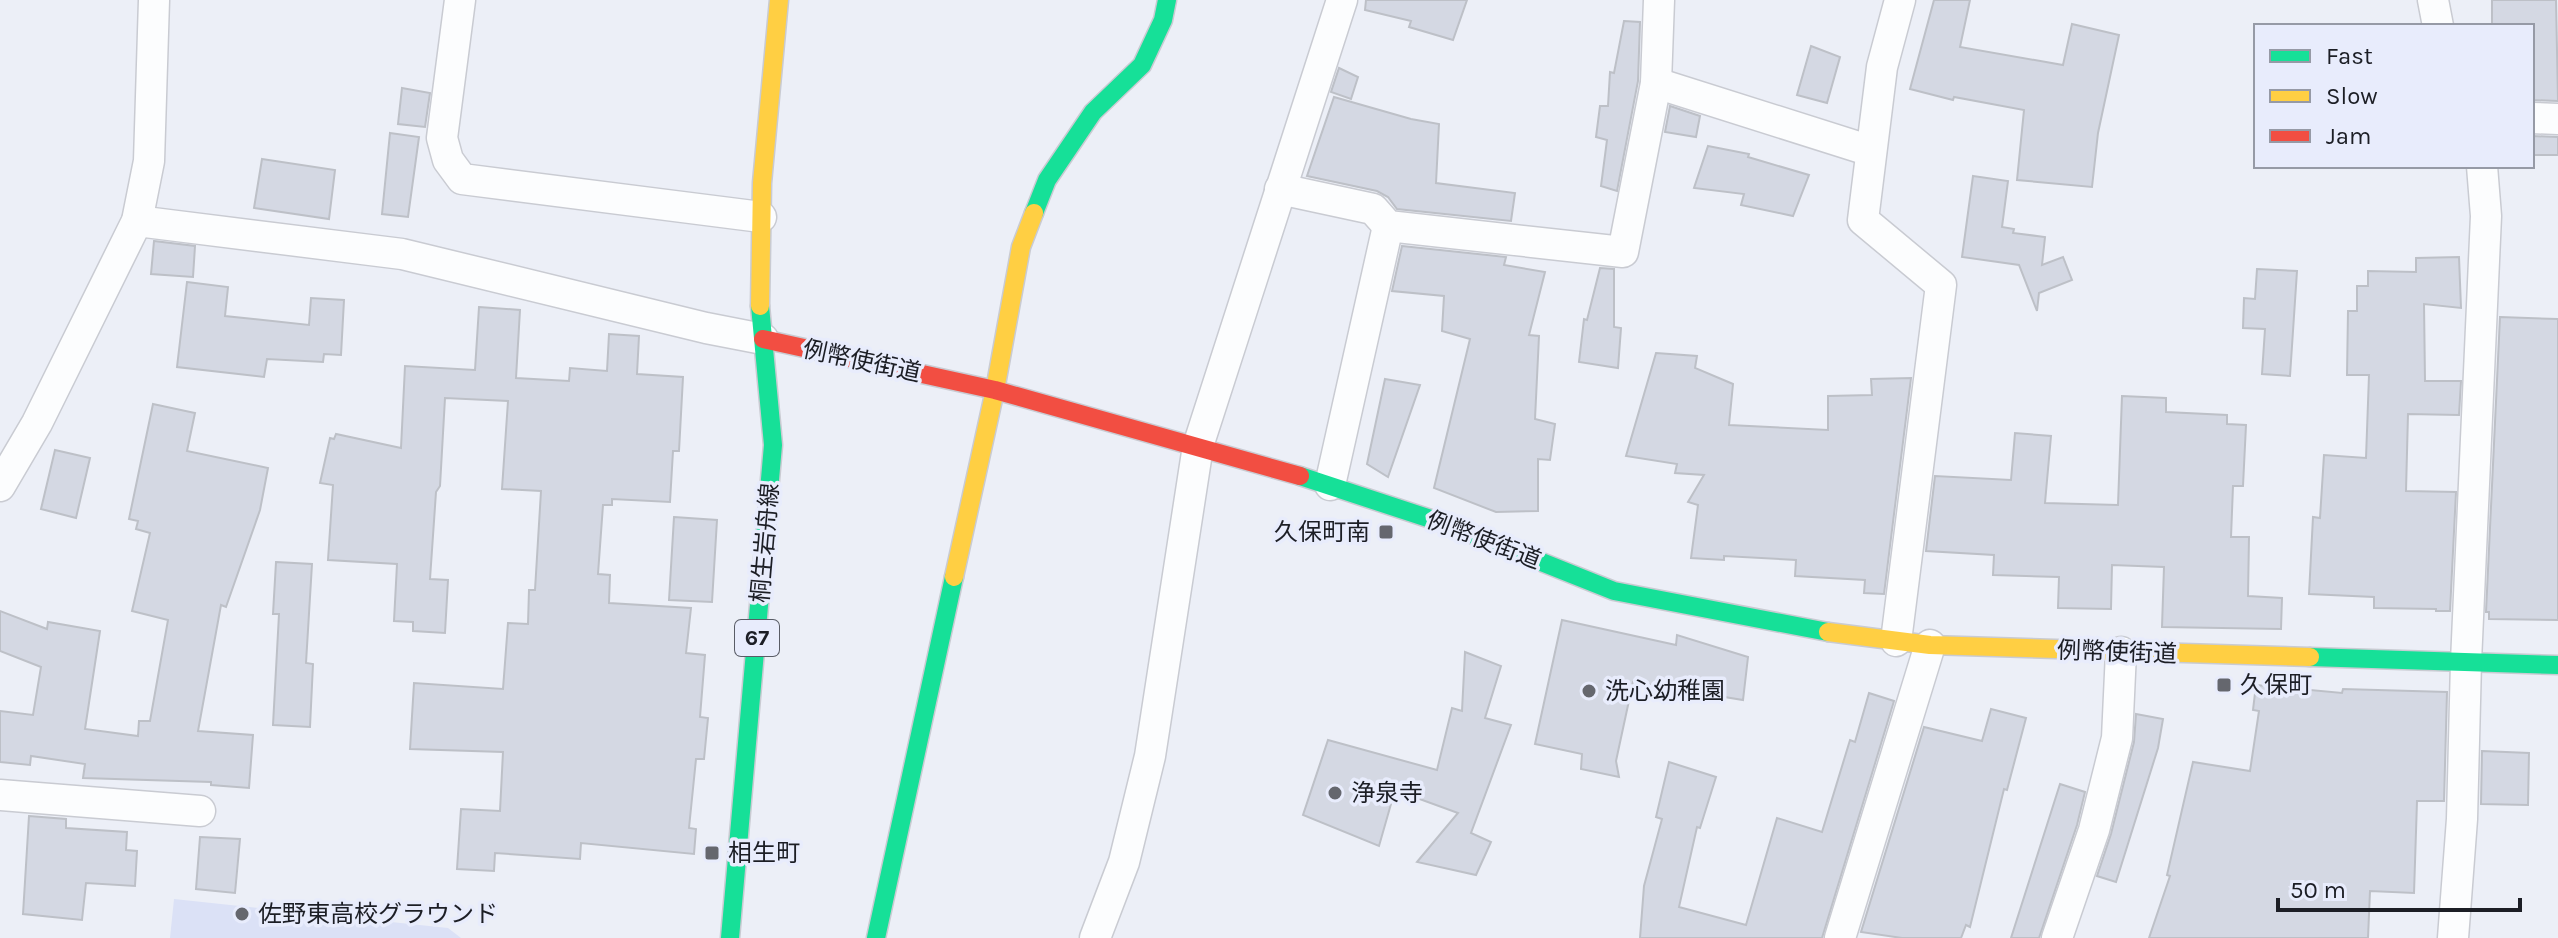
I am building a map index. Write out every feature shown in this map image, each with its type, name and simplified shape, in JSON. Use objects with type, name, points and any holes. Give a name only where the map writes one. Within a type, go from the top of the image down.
[{"type":"street","points":[[0,486],[37,423],[137,221],[149,161],[154,0]]},
{"type":"street","points":[[460,0],[442,138],[448,160],[462,179],[761,217]]},
{"type":"street","name":"67","points":[[763,339],[759,297],[761,217],[779,0]]},
{"type":"street","points":[[876,938],[995,390],[1021,247],[1047,180],[1093,112],[1142,65],[1163,20],[1167,0]]},
{"type":"street","points":[[1095,938],[1124,862],[1150,756],[1198,446],[1342,0]]},
{"type":"street","points":[[1280,189],[1373,209],[1388,226],[1623,252],[1656,83],[1659,0]]},
{"type":"street","points":[[1896,641],[1941,285],[1863,220],[1882,67],[1900,0]]},
{"type":"street","points":[[2433,0],[2438,24]]},
{"type":"street","points":[[1656,83],[1871,151]]},
{"type":"street","points":[[2534,118],[2558,119]]},
{"type":"street","points":[[2453,938],[2462,819],[2486,216],[2482,168]]},
{"type":"street","points":[[137,221],[402,254],[763,339]]},
{"type":"street","points":[[1330,485],[1388,226]]},
{"type":"street","name":"例幣使街道","points":[[763,339],[995,390],[1330,485],[1449,525],[1614,591],[1799,628],[1930,645],[2558,665]]},
{"type":"street","name":"桐生岩舟線","points":[[730,938],[773,445],[773,415],[763,339]]},
{"type":"street","points":[[1840,938],[1930,645]]},
{"type":"street","points":[[2057,938],[2094,830],[2117,738],[2121,652]]},
{"type":"street","points":[[0,795],[200,811]]},
{"type":"shaded area","name":"佐野東高校グラウンド","points":[[174,899],[448,928],[461,938],[170,938]]},
{"type":"building","points":[[1366,0],[1467,0],[1453,40],[1409,27],[1411,21],[1365,10]]},
{"type":"building","points":[[1934,0],[1970,0],[1960,47],[2063,65],[2072,24],[2119,35],[2098,133],[2092,187],[2017,180],[2024,110],[1954,97],[1953,100],[1910,89]]},
{"type":"building","points":[[2492,0],[2556,0],[2558,101],[2534,100],[2534,24],[2492,24]]},
{"type":"building","points":[[1624,21],[1640,22],[1638,81],[1617,191],[1601,186],[1607,140],[1596,137],[1600,106],[1608,106],[1610,72],[1614,73]]},
{"type":"building","points":[[1811,46],[1840,57],[1827,103],[1797,95]]},
{"type":"building","points":[[1339,68],[1358,77],[1351,99],[1331,92]]},
{"type":"building","points":[[402,88],[430,93],[425,127],[398,124]]},
{"type":"building","points":[[1334,97],[1439,124],[1436,183],[1515,193],[1511,221],[1397,209],[1388,197],[1377,191],[1307,176]]},
{"type":"building","points":[[1670,106],[1700,116],[1696,137],[1665,132]]},
{"type":"building","points":[[390,133],[419,137],[408,217],[382,214]]},
{"type":"building","points":[[2534,136],[2558,137],[2558,155],[2534,155]]},
{"type":"building","points":[[1708,146],[1749,154],[1748,157],[1809,175],[1793,216],[1741,205],[1744,194],[1694,188]]},
{"type":"building","points":[[262,159],[335,170],[329,219],[254,208]]},
{"type":"building","points":[[1973,176],[2008,181],[2002,227],[2014,229],[2013,233],[2045,237],[2042,265],[2063,257],[2072,280],[2039,293],[2037,311],[2019,265],[1962,257]]},
{"type":"building","points":[[154,241],[195,246],[193,277],[151,274]]},
{"type":"building","points":[[1402,246],[1506,257],[1504,265],[1545,272],[1529,335],[1539,336],[1535,419],[1555,424],[1550,460],[1538,459],[1538,511],[1496,512],[1434,488],[1470,339],[1442,331],[1444,296],[1392,291]]},
{"type":"building","points":[[2459,257],[2461,308],[2424,304],[2425,381],[2461,381],[2459,415],[2408,414],[2406,491],[2456,492],[2450,611],[2374,608],[2374,597],[2309,594],[2313,517],[2320,518],[2324,455],[2366,458],[2369,375],[2347,375],[2348,311],[2357,311],[2357,286],[2368,286],[2368,271],[2416,272],[2416,258]]},
{"type":"building","points":[[1600,268],[1614,269],[1614,327],[1621,328],[1618,368],[1579,362],[1584,319],[1587,320]]},
{"type":"building","points":[[2257,269],[2297,271],[2290,376],[2262,374],[2265,329],[2243,328],[2244,298],[2255,299]]},
{"type":"building","points":[[187,282],[228,287],[225,316],[309,325],[311,298],[344,300],[341,355],[324,354],[323,362],[267,359],[264,377],[177,367]]},
{"type":"building","points":[[479,307],[520,310],[516,378],[569,381],[570,368],[607,371],[609,334],[639,336],[637,374],[683,377],[679,451],[673,451],[670,502],[612,499],[612,505],[603,505],[598,574],[610,575],[609,603],[691,608],[686,653],[705,655],[700,717],[708,718],[704,759],[696,759],[689,828],[696,829],[694,854],[581,843],[580,859],[495,853],[494,871],[457,869],[461,809],[500,811],[503,752],[410,749],[414,683],[503,689],[508,623],[528,624],[529,590],[535,590],[541,491],[502,489],[508,401],[445,398],[430,579],[448,580],[445,633],[413,631],[413,622],[394,621],[397,564],[328,560],[333,485],[320,483],[330,438],[334,439],[336,434],[401,448],[405,366],[475,370]]},
{"type":"building","points":[[2500,317],[2558,319],[2558,620],[2489,619],[2489,612],[2486,612]]},
{"type":"building","points":[[1656,353],[1697,356],[1695,368],[1733,384],[1729,425],[1828,430],[1828,396],[1872,395],[1871,379],[1911,378],[1884,594],[1864,593],[1865,580],[1795,576],[1796,560],[1724,556],[1724,560],[1691,558],[1698,505],[1688,502],[1704,475],[1675,473],[1677,464],[1626,456]]},
{"type":"building","points":[[1385,379],[1420,385],[1388,477],[1367,464]]},
{"type":"building","points":[[2122,396],[2166,398],[2166,412],[2227,415],[2227,424],[2246,425],[2243,486],[2233,486],[2231,537],[2249,537],[2248,596],[2282,598],[2281,629],[2162,627],[2164,567],[2112,565],[2111,609],[2058,608],[2059,577],[1993,575],[1994,555],[1926,551],[1935,476],[2011,480],[2015,433],[2051,436],[2045,503],[2118,505]]},
{"type":"building","points":[[153,404],[195,413],[187,451],[268,468],[260,510],[226,607],[221,605],[198,731],[253,735],[249,788],[211,785],[211,782],[83,778],[85,764],[31,756],[30,765],[0,762],[0,711],[33,715],[41,667],[0,651],[0,611],[47,629],[48,622],[100,631],[85,729],[138,736],[139,721],[150,721],[168,620],[132,611],[150,533],[136,529],[138,521],[129,519]]},
{"type":"building","points":[[55,450],[90,458],[76,518],[41,509]]},
{"type":"building","points":[[674,517],[717,520],[712,602],[669,600]]},
{"type":"building","points":[[276,562],[312,564],[306,663],[313,664],[310,727],[273,725],[279,614],[273,614]]},
{"type":"building","name":"洗心幼稚園","points":[[1562,620],[1676,645],[1677,635],[1748,657],[1743,700],[1633,682],[1616,761],[1619,777],[1581,769],[1582,754],[1535,744]]},
{"type":"building","points":[[1465,652],[1501,666],[1485,718],[1511,725],[1471,833],[1491,842],[1476,875],[1417,862],[1458,813],[1395,790],[1379,846],[1303,815],[1328,740],[1437,770],[1452,708],[1462,711]]},
{"type":"building","points":[[2256,685],[2342,693],[2343,689],[2447,692],[2444,801],[2417,801],[2414,893],[2370,891],[2368,938],[2149,938],[2170,876],[2167,875],[2193,762],[2250,771],[2259,711],[2253,710]]},
{"type":"building","points":[[1869,693],[1894,701],[1822,938],[1640,938],[1644,886],[1662,819],[1656,817],[1669,762],[1716,777],[1700,828],[1697,827],[1679,907],[1746,925],[1777,818],[1822,832],[1850,740],[1855,742]]},
{"type":"building","points":[[1991,709],[2026,718],[2007,790],[2004,789],[1970,927],[1966,925],[1961,938],[1902,938],[1861,932],[1924,727],[1982,741]]},
{"type":"building","points":[[2136,714],[2163,719],[2158,748],[2116,882],[2097,876],[2134,742]]},
{"type":"building","points":[[2482,751],[2529,753],[2528,805],[2481,804]]},
{"type":"building","points":[[2060,784],[2085,792],[2077,825],[2039,938],[2011,938]]},
{"type":"building","points":[[29,816],[66,819],[66,828],[127,832],[126,850],[137,851],[135,886],[86,883],[82,920],[23,914]]},
{"type":"building","points":[[200,837],[240,839],[235,893],[196,889]]},
{"type":"traffic: fast","points":[[1034,213],[1047,180],[1093,112],[1142,65],[1163,20],[1167,0]]},
{"type":"traffic: fast","points":[[730,938],[773,445],[760,306]]},
{"type":"traffic: fast","points":[[1300,476],[1449,525],[1614,591],[1828,632]]},
{"type":"traffic: fast","points":[[876,938],[954,577]]},
{"type":"traffic: fast","points":[[2310,657],[2558,665]]},
{"type":"traffic: slow","points":[[760,306],[762,183],[779,0]]},
{"type":"traffic: slow","points":[[954,577],[995,390],[1021,247],[1034,213]]},
{"type":"traffic: slow","points":[[1828,632],[1930,645],[2310,657]]},
{"type":"traffic: jam","points":[[763,339],[995,390],[1300,476]]},
{"type":"place","name":"久保町南","points":[[1386,532]]},
{"type":"place","name":"久保町","points":[[2224,685]]},
{"type":"place","name":"洗心幼稚園","points":[[1589,691]]},
{"type":"place","name":"浄泉寺","points":[[1335,793]]},
{"type":"place","name":"相生町","points":[[712,853]]},
{"type":"place","name":"佐野東高校グラウンド","points":[[242,914]]}]
